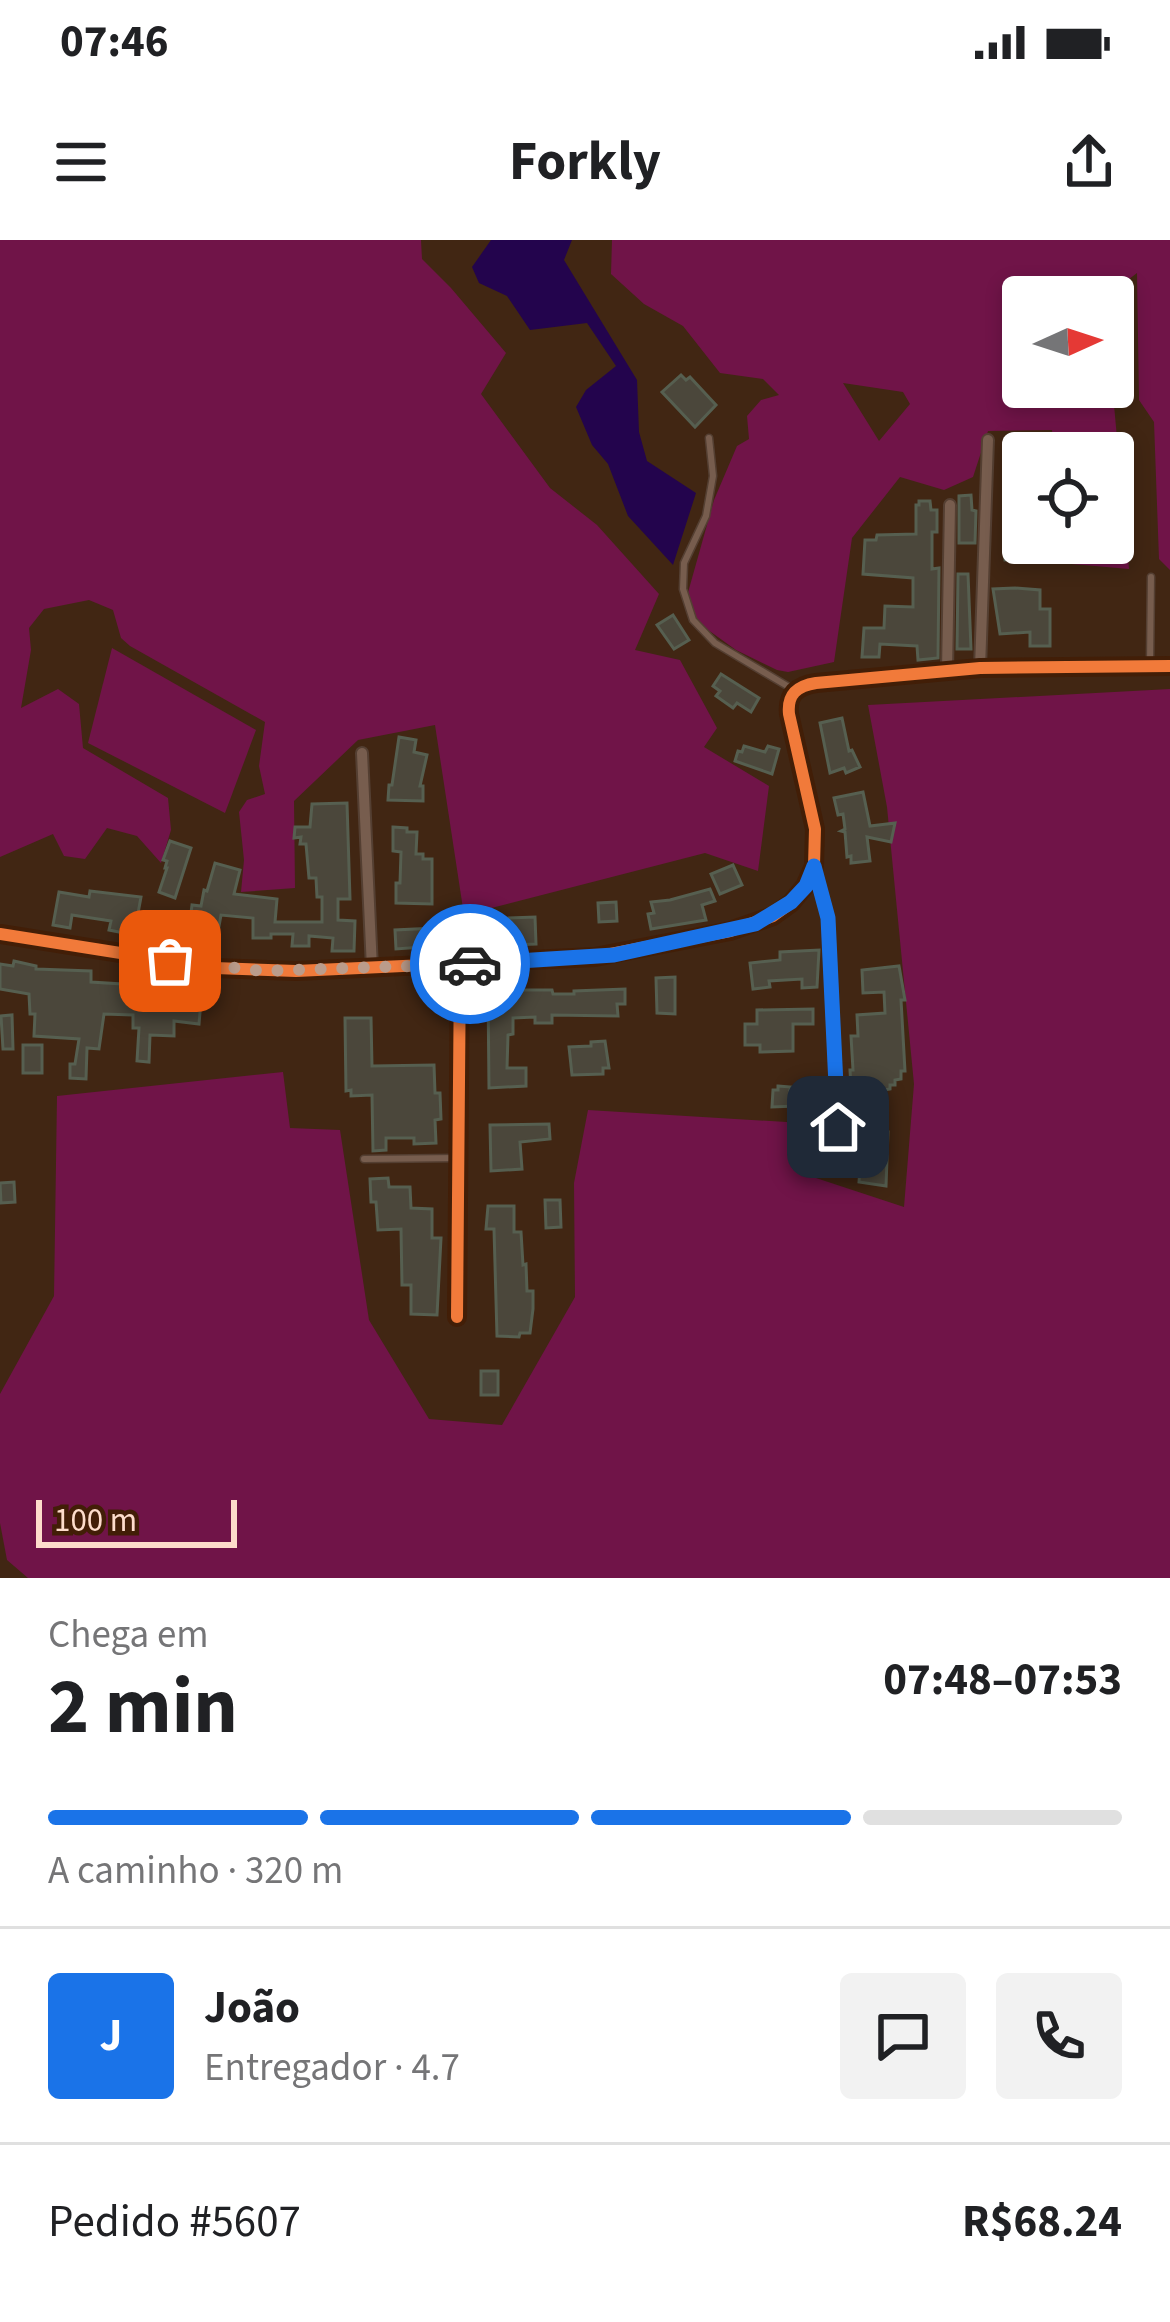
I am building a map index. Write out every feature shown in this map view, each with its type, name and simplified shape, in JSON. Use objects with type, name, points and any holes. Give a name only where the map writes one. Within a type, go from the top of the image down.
[{"type":"street","points":[[980,668],[988,440]]},
{"type":"street","points":[[947,671],[950,505]]},
{"type":"street","points":[[841,1169],[828,918],[814,866],[815,829],[789,714],[788,701],[794,690],[816,683],[980,668],[1170,666]]},
{"type":"street","points":[[362,753],[372,968]]},
{"type":"street","points":[[0,934],[239,970],[614,955],[742,928],[773,916],[806,886],[814,866]]},
{"type":"street","points":[[457,1317],[460,964]]},
{"type":"lane","points":[[709,437],[713,476],[706,515],[684,563],[683,589],[693,620],[715,643],[794,690]]},
{"type":"lane","points":[[1150,666],[1151,577]]},
{"type":"lane","points":[[364,1159],[458,1158]]},
{"type":"shaded area","points":[[0,240],[421,240],[422,259],[506,353],[481,394],[550,488],[597,525],[659,594],[635,650],[680,660],[717,728],[704,747],[769,786],[758,871],[705,853],[464,915],[435,725],[358,740],[294,801],[295,888],[241,892],[244,860],[239,812],[247,800],[265,794],[259,766],[265,722],[130,646],[121,638],[113,610],[89,600],[44,609],[29,628],[31,650],[21,708],[58,689],[79,704],[83,748],[168,798],[171,830],[161,863],[137,836],[107,828],[85,859],[64,856],[53,834],[0,857]]},
{"type":"shaded area","points":[[491,240],[572,240],[564,260],[637,380],[639,432],[647,461],[696,493],[673,565],[628,516],[608,464],[592,445],[576,407],[586,390],[616,366],[587,323],[530,330],[507,296],[479,283],[472,267]]},
{"type":"shaded area","points":[[612,240],[1170,240],[1170,570],[1159,559],[1154,422],[1139,400],[1137,273],[1002,276],[1002,408],[1114,408],[1116,432],[988,431],[973,477],[944,490],[900,477],[852,538],[834,662],[788,672],[736,650],[697,622],[687,596],[714,500],[737,446],[749,439],[747,416],[761,400],[779,395],[763,379],[720,373],[683,326],[644,304],[611,274]],"holes":[[[843,383],[903,392],[910,404],[879,441]]]},
{"type":"shaded area","points":[[1072,564],[1129,564],[1129,569]]},
{"type":"shaded area","points":[[112,648],[256,730],[225,813],[88,743]]},
{"type":"shaded area","points":[[1170,689],[1170,1578],[28,1578],[7,1560],[0,1523],[0,1394],[54,1296],[57,1096],[283,1072],[290,1128],[340,1130],[369,1320],[429,1419],[502,1425],[575,1297],[574,1183],[588,1110],[803,1123],[816,1178],[904,1207],[914,1084],[887,807],[868,705]]},
{"type":"building","points":[[681,375],[686,380],[690,377],[716,405],[695,427],[662,392]]},
{"type":"building","points":[[971,495],[976,511],[975,543],[959,543],[959,496]]},
{"type":"building","points":[[919,501],[930,501],[931,510],[937,510],[932,569],[939,568],[938,658],[918,660],[917,646],[880,644],[879,657],[862,657],[864,628],[884,628],[885,606],[913,607],[913,578],[863,574],[865,540],[916,534]]},
{"type":"building","points":[[958,574],[968,574],[971,649],[957,649]]},
{"type":"building","points":[[993,589],[1040,590],[1040,609],[1050,609],[1050,646],[1030,646],[1030,632],[1000,634]]},
{"type":"building","points":[[673,615],[689,640],[674,649],[657,625]]},
{"type":"building","points":[[721,674],[759,698],[751,712],[737,703],[733,708],[716,696],[720,691],[713,686]]},
{"type":"building","points":[[842,718],[849,751],[860,767],[830,773],[820,723]]},
{"type":"building","points":[[399,737],[416,740],[414,752],[427,755],[420,786],[423,801],[388,800]]},
{"type":"building","points":[[744,746],[765,752],[768,746],[779,749],[772,774],[735,761]]},
{"type":"building","points":[[863,792],[870,826],[895,823],[891,842],[867,837],[870,861],[851,863],[841,831],[845,829],[843,814],[838,815],[834,798]]},
{"type":"building","points":[[347,803],[350,899],[338,899],[338,920],[355,921],[354,951],[332,951],[333,938],[309,936],[309,946],[292,946],[293,934],[253,938],[253,918],[221,915],[216,943],[194,940],[197,922],[190,921],[192,905],[201,906],[215,863],[240,870],[234,894],[277,899],[275,922],[322,922],[322,897],[317,897],[316,878],[309,878],[306,844],[300,844],[301,837],[294,838],[295,827],[310,827],[312,804]]},
{"type":"building","points":[[393,827],[417,832],[416,854],[432,859],[432,904],[396,903],[401,852],[393,851]]},
{"type":"building","points":[[170,841],[191,848],[175,898],[159,892]]},
{"type":"building","points":[[733,865],[742,885],[720,894],[711,874]]},
{"type":"building","points":[[710,889],[715,901],[702,905],[706,920],[651,929],[651,902]]},
{"type":"building","points":[[90,891],[141,897],[134,935],[109,930],[111,921],[72,915],[70,928],[53,925],[59,892],[89,897]]},
{"type":"building","points":[[616,902],[617,921],[599,922],[598,903]]},
{"type":"building","points":[[455,917],[456,941],[396,949],[395,930],[436,928],[436,918]]},
{"type":"building","points":[[535,917],[536,944],[510,945],[509,918]]},
{"type":"building","points":[[819,950],[817,987],[802,988],[802,979],[769,981],[770,987],[753,989],[750,963],[780,960],[780,952]]},
{"type":"building","points":[[14,961],[36,969],[91,971],[91,982],[202,989],[199,1024],[174,1021],[174,1036],[150,1035],[149,1062],[137,1061],[139,1028],[133,1028],[133,1015],[104,1014],[99,1049],[87,1048],[86,1079],[70,1078],[79,1039],[34,1036],[29,994],[0,989],[0,964],[13,966]]},
{"type":"building","points":[[899,966],[905,1000],[901,1000],[905,1071],[895,1085],[884,1090],[886,1186],[859,1182],[864,1117],[860,1117],[859,1087],[851,1088],[851,1036],[858,1036],[857,1015],[885,1013],[884,992],[863,993],[862,970]]},
{"type":"building","points":[[675,977],[675,1014],[657,1013],[656,978]]},
{"type":"building","points":[[625,989],[625,1004],[617,1004],[618,1016],[552,1015],[552,1023],[535,1023],[535,1017],[513,1018],[507,1068],[526,1068],[526,1086],[489,1088],[488,990],[574,994]]},
{"type":"building","points":[[813,1009],[813,1024],[793,1024],[793,1051],[760,1052],[760,1045],[745,1045],[745,1024],[757,1024],[757,1010]]},
{"type":"building","points":[[12,1015],[13,1049],[3,1049],[1,1016]]},
{"type":"building","points":[[345,1018],[371,1018],[372,1066],[434,1065],[441,1119],[435,1120],[436,1143],[386,1138],[386,1150],[373,1151],[372,1095],[351,1096],[351,1090],[346,1091]]},
{"type":"building","points":[[605,1041],[609,1068],[603,1068],[603,1074],[572,1075],[569,1047]]},
{"type":"building","points":[[23,1045],[42,1045],[42,1073],[23,1073]]},
{"type":"building","points":[[778,1086],[796,1090],[796,1106],[772,1107],[773,1090]]},
{"type":"building","points":[[549,1124],[550,1139],[520,1142],[522,1169],[491,1171],[490,1125]]},
{"type":"building","points":[[388,1178],[389,1187],[410,1187],[411,1208],[432,1209],[432,1238],[441,1238],[437,1315],[411,1314],[411,1285],[402,1285],[401,1229],[378,1230],[370,1179]]},
{"type":"building","points":[[14,1182],[15,1202],[1,1203],[0,1183]]},
{"type":"building","points":[[545,1200],[560,1200],[561,1227],[546,1228]]},
{"type":"building","points":[[488,1206],[514,1206],[514,1232],[521,1232],[533,1309],[530,1333],[519,1337],[497,1336],[494,1229],[486,1229]]},
{"type":"building","points":[[481,1371],[498,1371],[498,1395],[481,1395]]},
{"type":"cycle path","points":[[0,934],[215,968],[296,971],[595,957],[730,931],[773,916],[791,903],[814,866],[815,829],[789,714],[790,701],[799,689],[816,683],[980,668],[1170,666]]},
{"type":"cycle path","points":[[457,1317],[460,964]]},
{"type":"way so far","points":[[170,961],[264,971],[470,964]]},
{"type":"route","points":[[470,964],[614,955],[755,924],[791,902],[806,886],[814,866],[828,918],[838,1127]]}]
